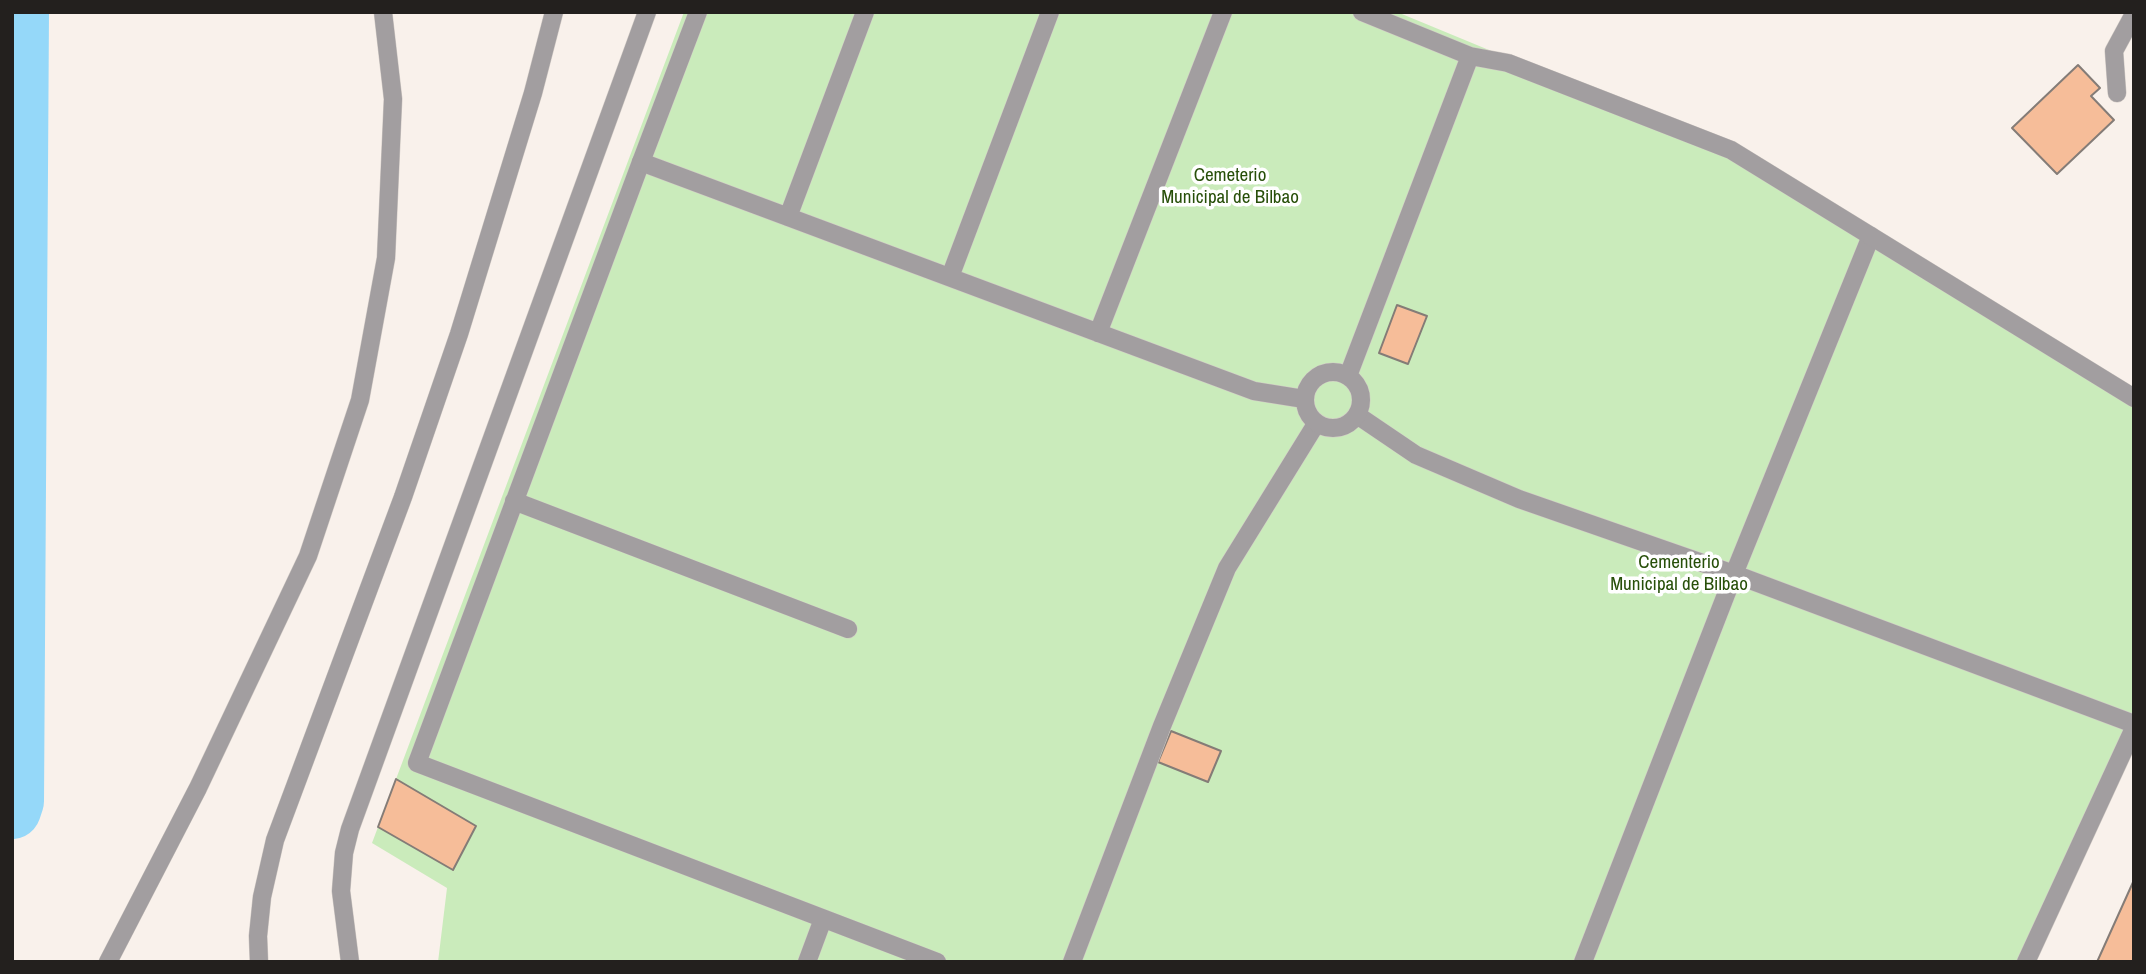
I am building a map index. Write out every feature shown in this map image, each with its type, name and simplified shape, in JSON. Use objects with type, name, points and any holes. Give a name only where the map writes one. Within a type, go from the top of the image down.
[{"type":"street","points":[[108,962],[198,788],[308,556],[360,400],[386,258],[393,99],[383,12]]},
{"type":"street","points":[[259,962],[258,936],[262,897],[275,840],[398,510],[454,347],[533,93],[554,12]]},
{"type":"street","points":[[350,962],[341,891],[344,853],[350,830],[647,12]]},
{"type":"street","points":[[698,12],[417,763],[937,962]]},
{"type":"street","points":[[788,216],[865,12]]},
{"type":"street","points":[[950,278],[1050,12]]},
{"type":"street","points":[[1098,333],[1223,12]]},
{"type":"street","points":[[1362,12],[1470,56],[1508,63],[1731,150],[2134,398]]},
{"type":"street","points":[[2117,93],[2114,51],[2134,14]]},
{"type":"street","points":[[1348,376],[1470,56]]},
{"type":"street","points":[[641,162],[1254,391],[1304,399]]},
{"type":"street","points":[[1583,962],[1734,574],[1871,236]]},
{"type":"street","points":[[1334,372],[1348,376],[1358,386],[1361,401],[1357,415],[1346,425],[1332,429],[1316,424],[1308,414],[1304,399],[1308,385],[1319,375],[1334,372]]},
{"type":"street","points":[[1357,415],[1416,455],[1518,499],[1734,574],[2134,726],[2026,962]]},
{"type":"street","points":[[1072,962],[1162,726],[1227,568],[1316,424]]},
{"type":"street","points":[[514,501],[848,629]]},
{"type":"street","points":[[807,962],[823,919]]},
{"type":"green space","name":"Cementerio Municipal de Bilbao","points":[[684,12],[1397,12],[1731,150],[2134,399],[2134,729],[2026,962],[438,962],[447,888],[372,843]]},
{"type":"building","points":[[2078,65],[2100,88],[2091,96],[2114,120],[2057,174],[2012,128]]},
{"type":"building","points":[[1397,305],[1427,316],[1408,364],[1379,353]]},
{"type":"building","points":[[1171,731],[1221,751],[1208,782],[1158,762]]},
{"type":"building","points":[[396,779],[476,826],[453,870],[378,827]]},
{"type":"building","points":[[2134,880],[2134,962],[2097,962]]},
{"type":"waterway","points":[[12,810],[15,801],[20,12]]},
{"type":"park label","name":"Cemeterio Municipal de Bilbao","points":[[1230,187]]}]
